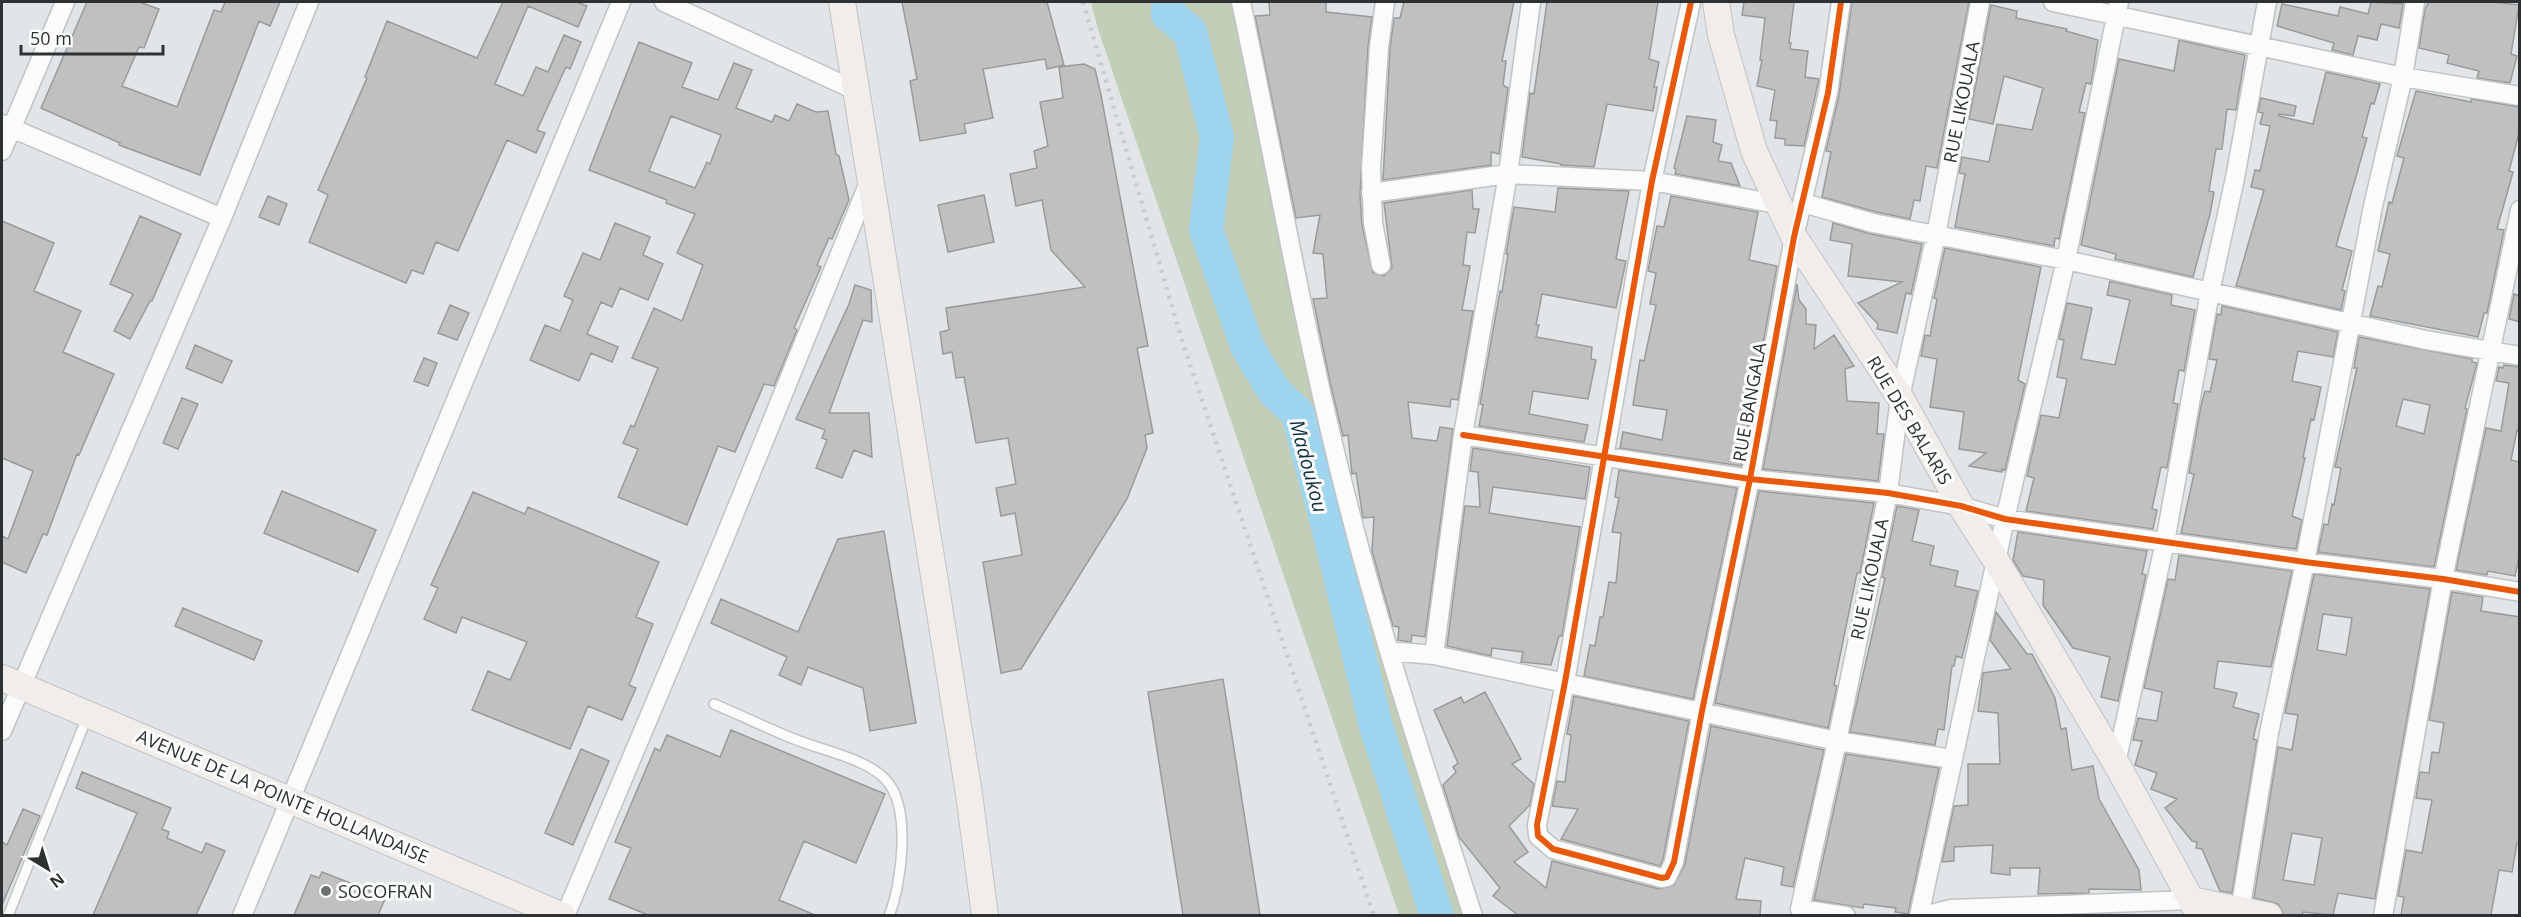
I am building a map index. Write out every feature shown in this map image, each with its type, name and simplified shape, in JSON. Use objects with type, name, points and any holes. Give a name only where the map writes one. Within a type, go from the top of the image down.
[{"type":"main road","points":[[842,2],[872,175],[969,794],[985,915]]},
{"type":"main road","name":"RUE DES BALARIS","points":[[1716,2],[1721,35],[1754,151],[1790,203],[1794,237],[1900,397],[1961,506],[1997,562],[2116,763],[2195,908]]},
{"type":"main road","name":"AVENUE DE LA POINTE HOLLANDAISE","points":[[11,682],[564,915]]},
{"type":"main road","points":[[2195,908],[2269,915]]},
{"type":"street","points":[[2,151],[7,126],[65,2]]},
{"type":"street","points":[[2,731],[11,682],[222,218],[309,2]]},
{"type":"street","points":[[242,915],[621,2]]},
{"type":"street","points":[[664,2],[857,91]]},
{"type":"street","points":[[1240,2],[1332,439],[1389,651],[1473,915]]},
{"type":"street","points":[[1381,265],[1373,223],[1371,193],[1378,57],[1385,2]]},
{"type":"street","points":[[1434,655],[1463,435],[1508,174],[1531,2]]},
{"type":"street","points":[[1565,682],[1652,181],[1691,2]]},
{"type":"street","points":[[1790,203],[1828,93],[1841,2]]},
{"type":"street","name":"RUE LIKOUALA","points":[[1846,915],[1800,909],[1888,493],[1900,397],[1936,235],[1980,2]]},
{"type":"street","points":[[2053,2],[2118,8],[2259,46],[2403,77],[2520,96]]},
{"type":"street","points":[[2116,763],[2165,542],[2210,292],[2235,178],[2267,2]]},
{"type":"street","points":[[2240,911],[2269,733],[2306,562],[2350,322],[2403,77],[2415,2]]},
{"type":"street","points":[[2118,8],[2066,260],[1952,759],[1921,915],[1951,909],[2195,908]]},
{"type":"street","points":[[7,126],[222,218]]},
{"type":"street","points":[[1371,193],[1508,174],[1652,181],[1790,203],[1873,223],[2066,260],[2426,340],[2520,356]]},
{"type":"street","points":[[564,915],[722,544],[872,175]]},
{"type":"street","points":[[2383,915],[2443,579],[2520,210]]},
{"type":"street","name":"RUE BANGALA","points":[[1565,682],[1537,825],[1538,836],[1553,849],[1653,877],[1667,877],[1674,862],[1702,711],[1750,479],[1794,237]]},
{"type":"street","points":[[1463,435],[1750,479],[1888,493],[1961,506],[2005,519],[2443,579],[2520,592]]},
{"type":"street","points":[[1389,651],[1434,655],[1837,741],[1952,759]]},
{"type":"lane","points":[[714,704],[794,739],[871,768],[886,779],[896,794],[902,816],[898,874],[889,915]]},
{"type":"lane","points":[[8,915],[88,714]]},
{"type":"green space","points":[[1091,2],[1240,2],[1350,511],[1473,915],[1399,915],[1097,26]]},
{"type":"building","points":[[87,2],[139,2],[159,9],[144,48],[139,47],[122,86],[177,107],[214,10],[221,12],[225,2],[280,2],[270,26],[259,21],[200,175],[119,145],[120,143],[41,108]]},
{"type":"building","points":[[503,2],[577,2],[587,6],[578,27],[528,6],[495,84],[523,96],[536,67],[548,72],[564,35],[581,42],[570,69],[566,67],[537,130],[545,133],[536,153],[507,140],[458,251],[436,242],[423,274],[412,270],[406,283],[309,242],[328,195],[318,190],[367,78],[365,77],[387,21],[477,58]]},
{"type":"building","points":[[902,2],[1047,2],[1064,65],[1047,69],[1045,59],[983,69],[993,118],[964,124],[966,133],[920,141],[910,81],[917,79]]},
{"type":"building","points":[[1269,2],[1326,2],[1326,12],[1372,17],[1368,46],[1360,194],[1362,225],[1373,273],[1384,276],[1392,268],[1384,203],[1472,190],[1473,209],[1479,209],[1475,233],[1467,232],[1463,265],[1470,266],[1462,310],[1473,311],[1458,400],[1451,399],[1450,407],[1408,402],[1412,438],[1437,441],[1440,427],[1453,429],[1425,637],[1412,635],[1411,642],[1398,640],[1399,627],[1393,626],[1372,551],[1374,517],[1363,518],[1356,473],[1352,474],[1348,435],[1343,436],[1330,382],[1313,299],[1327,298],[1323,254],[1313,253],[1320,215],[1296,218],[1255,16],[1270,15]]},
{"type":"building","points":[[1404,2],[1514,2],[1502,61],[1506,61],[1503,85],[1508,88],[1499,154],[1491,152],[1491,165],[1383,180],[1390,48],[1394,18],[1400,18]]},
{"type":"building","points":[[1547,2],[1658,2],[1649,59],[1659,62],[1654,87],[1657,87],[1653,111],[1607,104],[1594,167],[1561,165],[1522,157],[1530,93],[1534,94]]},
{"type":"building","points":[[1744,2],[1794,2],[1790,49],[1808,51],[1805,77],[1819,79],[1804,146],[1785,145],[1785,139],[1775,138],[1777,121],[1770,120],[1775,90],[1757,86],[1762,60],[1760,60],[1765,18],[1742,15]]},
{"type":"building","points":[[1852,2],[1969,2],[1937,168],[1926,166],[1920,201],[1914,200],[1910,219],[1822,197],[1831,152],[1826,151],[1839,95]]},
{"type":"building","points":[[2371,2],[2403,4],[2399,28],[2381,24],[2377,40],[2358,36],[2353,55],[2332,50],[2334,43],[2277,26],[2282,4],[2338,16],[2340,7],[2368,14]]},
{"type":"building","points":[[2429,2],[2493,2],[2519,5],[2511,54],[2517,56],[2510,83],[2477,78],[2479,71],[2447,63],[2449,55],[2419,48],[2425,9]]},
{"type":"building","points":[[1991,5],[2017,11],[2016,18],[2067,29],[2066,31],[2098,40],[2091,84],[2086,83],[2079,112],[2085,113],[2059,239],[2055,238],[2054,246],[1955,227],[1965,174],[1959,173],[1962,157],[1989,162],[1997,124],[2032,130],[2043,88],[2004,76],[1993,124],[1969,119]]},
{"type":"building","points":[[2179,40],[2245,55],[2236,110],[2227,109],[2222,149],[2216,149],[2209,191],[2214,192],[2193,277],[2115,259],[2116,254],[2081,245],[2119,59],[2174,71]]},
{"type":"building","points":[[639,42],[692,63],[682,87],[718,100],[734,63],[752,70],[736,108],[772,122],[775,115],[789,121],[797,104],[816,112],[828,111],[836,154],[839,156],[849,200],[832,239],[829,238],[817,265],[821,267],[794,328],[797,330],[774,386],[764,384],[735,452],[718,446],[687,525],[618,497],[638,449],[623,443],[631,425],[634,427],[658,368],[632,358],[654,308],[682,321],[703,265],[677,253],[695,214],[666,203],[667,200],[589,170]],"holes":[[[671,116],[721,135],[710,164],[707,162],[695,188],[649,171]]]},
{"type":"building","points":[[1084,64],[1095,69],[1101,95],[1148,346],[1137,348],[1153,433],[1145,435],[1147,448],[1127,499],[1021,669],[1001,673],[983,562],[1022,555],[1015,513],[1001,516],[996,488],[1016,484],[1008,438],[976,443],[964,377],[956,378],[952,352],[943,354],[940,332],[949,330],[946,308],[1085,287],[1051,250],[1042,200],[1016,206],[1010,174],[1037,168],[1034,151],[1048,146],[1040,102],[1063,98],[1059,67]]},
{"type":"building","points":[[2326,72],[2380,84],[2374,104],[2371,103],[2362,137],[2367,138],[2336,246],[2352,251],[2342,290],[2345,291],[2341,310],[2236,286],[2264,190],[2251,187],[2255,170],[2260,171],[2270,126],[2260,124],[2263,113],[2258,112],[2261,98],[2296,106],[2294,116],[2279,114],[2279,116],[2313,124]]},
{"type":"building","points":[[2416,91],[2471,102],[2471,99],[2520,107],[2520,129],[2509,171],[2513,172],[2497,229],[2504,230],[2487,313],[2484,313],[2478,337],[2370,316],[2378,286],[2382,287],[2390,254],[2378,251],[2389,202],[2392,203],[2404,158],[2397,156]]},
{"type":"building","points":[[1687,116],[1716,120],[1713,142],[1722,145],[1718,161],[1731,163],[1740,186],[1675,174],[1676,169],[1674,168]]},
{"type":"building","points":[[1558,188],[1629,191],[1616,259],[1626,261],[1616,308],[1542,294],[1536,325],[1539,325],[1536,337],[1592,347],[1591,359],[1596,360],[1588,399],[1533,391],[1529,414],[1588,425],[1584,442],[1479,426],[1483,405],[1480,404],[1500,291],[1502,292],[1514,207],[1555,212]]},
{"type":"building","points":[[984,195],[994,242],[948,252],[938,205]]},
{"type":"building","points":[[268,196],[287,204],[279,225],[259,217]]},
{"type":"building","points":[[1671,196],[1758,212],[1749,260],[1777,266],[1741,466],[1620,448],[1623,432],[1662,440],[1667,410],[1633,405],[1640,360],[1644,361],[1656,305],[1650,304],[1656,273],[1648,271],[1657,226],[1664,227]]},
{"type":"building","points":[[140,216],[181,234],[152,301],[130,339],[114,331],[133,294],[110,284]]},
{"type":"building","points":[[2,221],[54,243],[34,291],[81,311],[63,352],[114,374],[79,455],[77,454],[47,535],[43,534],[26,573],[2,562],[2,536],[8,539],[33,471],[2,458]]},
{"type":"building","points":[[615,223],[650,237],[643,255],[663,264],[648,300],[620,288],[612,307],[601,302],[587,334],[618,347],[612,362],[591,353],[579,381],[530,360],[545,325],[560,331],[573,300],[564,296],[583,253],[600,260]]},
{"type":"building","points":[[1833,223],[1871,234],[1922,244],[1911,294],[1906,293],[1897,333],[1877,329],[1878,324],[1858,303],[1902,282],[1848,276],[1852,244],[1830,240]]},
{"type":"building","points":[[1945,248],[2041,267],[2018,380],[2025,384],[2005,470],[2002,469],[2002,472],[1969,466],[1986,453],[1959,449],[1964,412],[1930,407],[1937,359],[1921,356],[1925,335],[1930,336],[1937,299],[1934,298]]},
{"type":"building","points":[[2110,281],[2172,295],[2171,305],[2195,310],[2184,371],[2179,370],[2173,403],[2178,404],[2167,468],[2161,467],[2152,509],[2157,510],[2153,529],[2026,511],[2034,478],[2027,476],[2041,415],[2059,418],[2067,379],[2057,377],[2064,340],[2059,339],[2067,303],[2092,308],[2081,359],[2115,365],[2130,300],[2107,295]]},
{"type":"building","points":[[1797,284],[1799,300],[1806,309],[1806,324],[1816,325],[1814,349],[1834,335],[1854,366],[1845,369],[1847,401],[1879,403],[1877,434],[1884,434],[1878,481],[1763,469]]},
{"type":"building","points":[[855,285],[871,290],[872,322],[863,320],[829,413],[869,413],[872,457],[854,450],[842,478],[816,468],[827,440],[822,438],[825,430],[796,419],[849,304]]},
{"type":"building","points":[[2514,294],[2520,296],[2520,322],[2509,319]]},
{"type":"building","points":[[450,305],[469,313],[457,340],[438,333]]},
{"type":"building","points":[[2222,306],[2338,332],[2333,357],[2298,351],[2292,381],[2321,387],[2314,420],[2311,419],[2292,516],[2302,520],[2296,549],[2181,533],[2194,474],[2189,473],[2201,406],[2205,391],[2210,392],[2217,360],[2209,359],[2217,314],[2221,315]]},
{"type":"building","points":[[2359,337],[2472,359],[2472,362],[2477,363],[2465,408],[2467,409],[2434,567],[2318,552],[2324,524],[2328,525],[2332,504],[2334,505],[2341,468],[2335,467],[2357,368],[2354,368]],"holes":[[[2403,399],[2430,405],[2424,434],[2396,426]]]},
{"type":"building","points":[[195,345],[232,361],[222,383],[186,368]]},
{"type":"building","points":[[424,358],[437,363],[428,386],[414,381]]},
{"type":"building","points":[[2504,365],[2520,367],[2520,431],[2517,430],[2511,460],[2520,462],[2520,553],[2515,576],[2488,571],[2487,575],[2456,570],[2486,428],[2501,431],[2509,383],[2496,381],[2499,367],[2503,368]]},
{"type":"building","points":[[182,398],[198,404],[178,449],[163,443]]},
{"type":"building","points":[[1473,448],[1590,467],[1585,499],[1493,487],[1489,513],[1580,527],[1562,636],[1559,636],[1551,665],[1521,662],[1523,652],[1492,648],[1491,656],[1447,646],[1465,506],[1480,507],[1478,472],[1470,471]]},
{"type":"building","points":[[1619,470],[1737,488],[1693,699],[1584,676],[1590,645],[1595,646],[1600,617],[1603,617],[1609,582],[1616,583],[1621,533],[1612,532],[1619,498],[1615,497]]},
{"type":"building","points":[[282,491],[376,530],[358,572],[264,533]]},
{"type":"building","points":[[1759,491],[1874,503],[1834,685],[1837,686],[1828,728],[1715,703]]},
{"type":"building","points":[[473,492],[525,514],[528,507],[659,562],[636,617],[653,624],[629,685],[636,688],[622,720],[588,706],[570,749],[472,710],[488,671],[510,680],[527,642],[462,617],[456,633],[424,619],[438,588],[431,585]]},
{"type":"building","points":[[1897,506],[1919,510],[1912,541],[1934,546],[1930,565],[1958,571],[1955,586],[1978,591],[1962,658],[1956,656],[1954,666],[1952,666],[1944,730],[1938,729],[1935,745],[1850,732],[1885,578],[1882,577]]},
{"type":"building","points":[[884,531],[916,723],[870,731],[863,688],[808,667],[801,685],[779,675],[787,657],[711,623],[721,599],[798,632],[838,539]]},
{"type":"building","points":[[2018,532],[2147,551],[2142,574],[2146,575],[2118,701],[2101,697],[2110,657],[2073,648],[2043,605],[2044,580],[2023,576],[2013,560]]},
{"type":"building","points":[[2179,555],[2292,571],[2271,667],[2218,661],[2214,688],[2237,693],[2233,707],[2259,714],[2253,739],[2257,740],[2232,893],[2220,891],[2202,849],[2196,848],[2197,842],[2192,841],[2165,808],[2177,799],[2151,789],[2157,773],[2135,765],[2142,741],[2133,740],[2138,718],[2157,721],[2162,692],[2144,688],[2168,579],[2175,580]]},
{"type":"building","points":[[2314,574],[2430,589],[2375,899],[2338,893],[2333,915],[2303,912],[2302,915],[2284,915],[2278,904],[2254,898],[2278,747],[2292,750],[2298,715],[2285,713]],"holes":[[[2323,614],[2352,618],[2346,655],[2317,650]],[[2292,833],[2322,838],[2314,885],[2283,880]]]},
{"type":"building","points":[[2452,592],[2483,597],[2481,611],[2520,617],[2520,843],[2517,843],[2512,872],[2499,870],[2491,915],[2401,915],[2404,897],[2398,896],[2406,850],[2422,853],[2432,800],[2416,798],[2420,772],[2429,773],[2432,752],[2439,753],[2444,723],[2429,720]]},
{"type":"building","points":[[183,608],[262,641],[254,660],[175,626]]},
{"type":"building","points":[[1996,612],[2027,654],[2032,654],[2055,698],[2061,729],[2066,728],[2072,770],[2093,766],[2099,799],[2139,870],[2141,890],[2089,889],[2089,893],[2038,894],[2040,868],[2010,868],[2010,875],[1991,873],[1993,845],[1954,847],[1954,861],[1942,862],[1954,806],[1968,805],[1968,764],[2000,764],[1998,713],[1978,711],[1983,673],[2011,669],[1990,640]]},
{"type":"building","points":[[1223,679],[1260,915],[1183,915],[1148,692]]},
{"type":"building","points":[[1485,692],[1521,759],[1512,764],[1534,784],[1530,805],[1509,826],[1528,852],[1514,862],[1546,888],[1552,861],[1659,889],[1674,885],[1685,864],[1711,726],[1824,750],[1793,887],[1781,885],[1784,867],[1745,858],[1736,899],[1761,901],[1760,915],[1518,915],[1493,896],[1500,888],[1459,837],[1443,785],[1456,772],[1453,767],[1458,763],[1434,710],[1461,697],[1464,703]]},
{"type":"building","points":[[1574,696],[1689,721],[1660,866],[1561,839],[1578,809],[1552,806],[1557,781],[1565,782],[1571,735],[1567,734]]},
{"type":"building","points":[[731,730],[885,794],[856,863],[804,841],[779,900],[815,915],[648,915],[609,899],[631,848],[615,842],[655,748],[660,751],[667,735],[720,757]]},
{"type":"building","points":[[581,749],[609,761],[573,845],[545,833]]},
{"type":"building","points":[[1846,754],[1939,768],[1908,914],[1895,912],[1896,908],[1864,904],[1863,908],[1814,900]]},
{"type":"building","points":[[82,772],[171,808],[162,829],[169,832],[167,838],[202,853],[206,843],[225,851],[196,915],[93,915],[137,813],[76,788]]},
{"type":"building","points":[[23,809],[40,816],[2,905],[2,842],[7,845]]},
{"type":"building","points":[[322,872],[386,897],[378,915],[294,915],[311,875],[319,878]]},
{"type":"waterway","name":"Madoukou","points":[[1168,2],[1168,14],[1190,32],[1217,137],[1206,230],[1248,348],[1274,391],[1298,414],[1328,526],[1376,726],[1437,916]]},
{"type":"railway","points":[[1083,2],[1181,337],[1374,916]]},
{"type":"cycle path","points":[[1691,2],[1652,181],[1565,682],[1537,825],[1538,836],[1553,849],[1662,878],[1667,877],[1674,862],[1702,711],[1750,479],[1794,237],[1828,93],[1841,2]]},
{"type":"cycle path","points":[[1463,435],[1750,479],[1888,493],[1961,506],[2005,519],[2305,562],[2443,579],[2520,592]]},
{"type":"place","name":"SOCOFRAN","points":[[326,891]]}]
